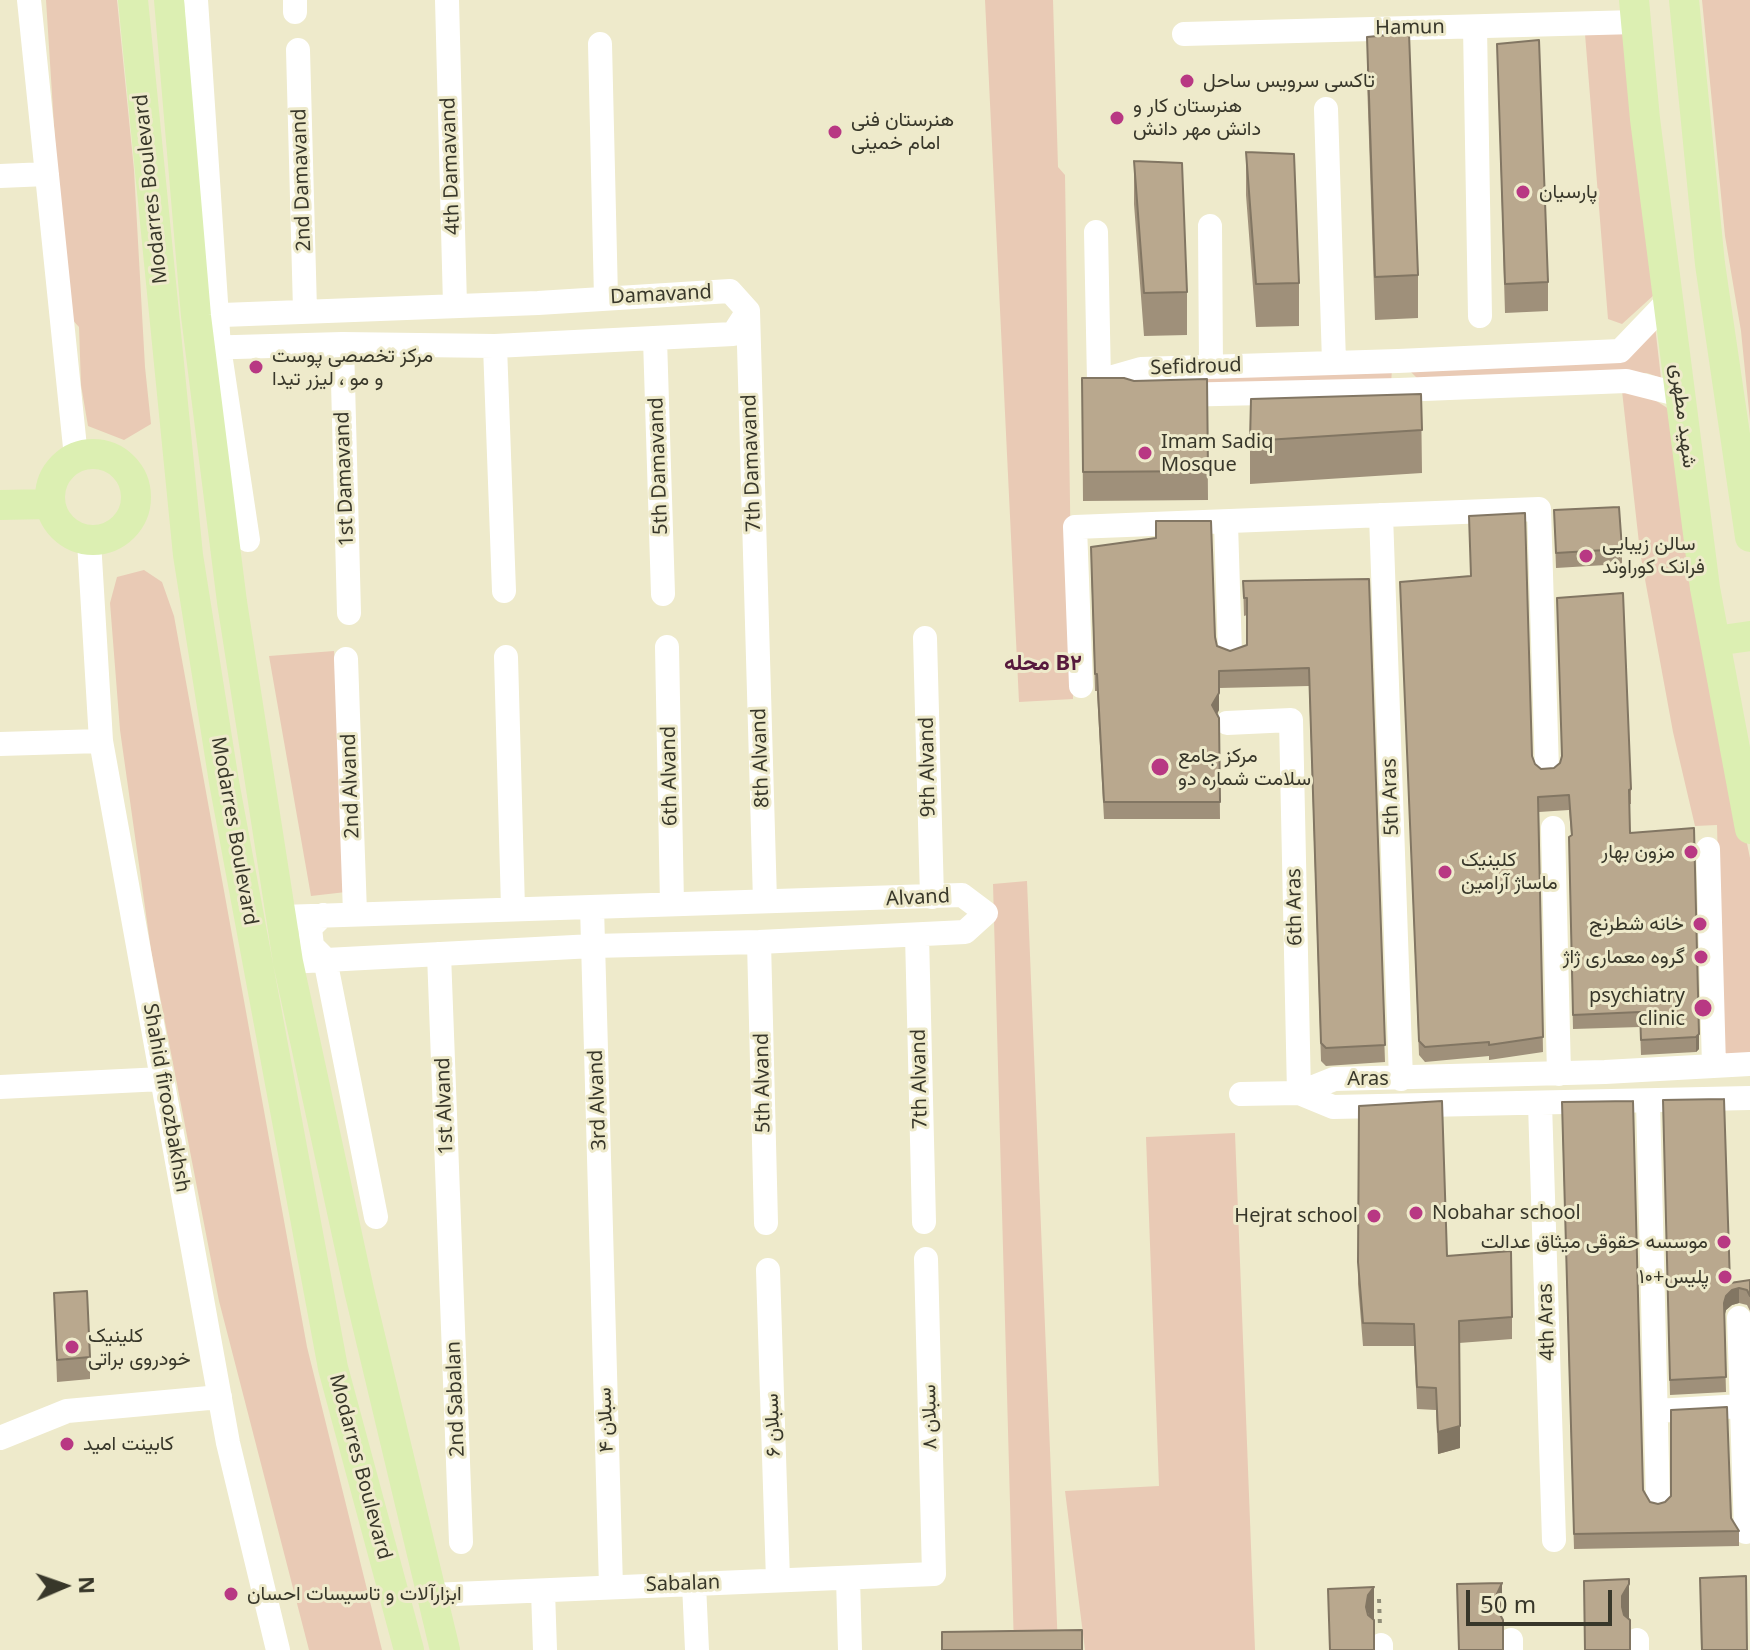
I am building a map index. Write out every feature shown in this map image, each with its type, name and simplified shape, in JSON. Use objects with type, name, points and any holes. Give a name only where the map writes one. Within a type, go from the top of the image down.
[{"type":"main road","name":"Modarres Boulevard","points":[[133,0],[188,555],[224,782],[333,1368],[409,1650]]},
{"type":"main road","points":[[1684,0],[1710,264],[1750,537]]},
{"type":"main road","name":"شهید مطهری","points":[[1635,11],[1645,119],[1705,588],[1750,829]]},
{"type":"main road","name":"Modarres Boulevard","points":[[170,14],[207,316],[232,602],[288,962],[359,1290],[445,1650]]},
{"type":"main road","points":[[136,32],[170,14]]},
{"type":"main road","points":[[90,453],[105,455],[118,461],[135,484],[137,498],[127,525],[103,540],[89,541],[75,537],[63,530],[54,518],[50,489],[64,464],[76,457],[90,453]]},
{"type":"main road","points":[[135,484],[180,478]]},
{"type":"main road","points":[[0,505],[50,504]]},
{"type":"main road","points":[[1715,641],[1750,636]]},
{"type":"main road","points":[[319,1297],[359,1290]]},
{"type":"street","points":[[29,0],[76,457]]},
{"type":"street","points":[[196,0],[207,316]]},
{"type":"street","name":"4th Damavand","points":[[447,0],[455,305]]},
{"type":"street","name":"Hamun","points":[[1184,34],[1475,27],[1635,11]]},
{"type":"street","points":[[1475,27],[1480,316]]},
{"type":"street","points":[[600,44],[606,298]]},
{"type":"street","name":"2nd Damavand","points":[[298,50],[305,310]]},
{"type":"street","points":[[1326,109],[1334,362]]},
{"type":"street","points":[[0,176],[47,174]]},
{"type":"street","points":[[1210,226],[1211,366]]},
{"type":"street","points":[[1096,232],[1099,381]]},
{"type":"street","name":"Damavand","points":[[207,316],[538,303],[730,291],[748,311]]},
{"type":"street","name":"Sefidroud","points":[[1099,381],[1150,368],[1620,351],[1668,301]]},
{"type":"street","points":[[538,303],[538,344]]},
{"type":"street","points":[[387,345],[388,307]]},
{"type":"street","points":[[248,540],[209,347],[342,344],[495,346],[733,334],[748,311]]},
{"type":"street","name":"7th Damavand","points":[[748,311],[757,615]]},
{"type":"street","name":"5th Damavand","points":[[655,339],[663,594]]},
{"type":"street","name":"1st Damavand","points":[[342,344],[349,613]]},
{"type":"street","points":[[495,346],[504,591]]},
{"type":"street","points":[[1398,361],[1399,390]]},
{"type":"street","points":[[1142,395],[1150,368]]},
{"type":"street","name":"Sefidroud","points":[[1099,381],[1142,395],[1399,390],[1626,381],[1681,395]]},
{"type":"street","points":[[1081,686],[1075,527],[1539,509],[1547,770]]},
{"type":"street","name":"5th Aras","points":[[1381,515],[1401,1079]]},
{"type":"street","points":[[1226,523],[1230,654]]},
{"type":"street","name":"Shahid firoozbakhsh","points":[[89,541],[101,741],[220,1397],[278,1650]]},
{"type":"street","name":"8th Alvand","points":[[757,615],[765,901]]},
{"type":"street","name":"9th Alvand","points":[[925,638],[932,897]]},
{"type":"street","name":"6th Alvand","points":[[667,647],[672,904]]},
{"type":"street","points":[[506,657],[513,908]]},
{"type":"street","name":"2nd Alvand","points":[[346,659],[355,913]]},
{"type":"street","name":"6th Aras","points":[[1227,723],[1291,720],[1299,1093]]},
{"type":"street","points":[[0,744],[101,741]]},
{"type":"street","points":[[1553,828],[1559,1074]]},
{"type":"street","points":[[1708,849],[1714,1066]]},
{"type":"street","name":"Alvand","points":[[281,917],[962,895],[986,913],[965,932],[593,946],[288,962]]},
{"type":"street","points":[[840,901],[841,938]]},
{"type":"street","points":[[732,902],[733,943]]},
{"type":"street","name":"3rd Alvand","points":[[592,907],[602,1253]]},
{"type":"street","name":"1st Alvand","points":[[452,1257],[448,954],[458,910]]},
{"type":"street","points":[[323,915],[310,928],[312,946],[325,959],[376,1217]]},
{"type":"street","name":"7th Alvand","points":[[917,935],[924,1222]]},
{"type":"street","name":"5th Alvand","points":[[759,942],[766,1223]]},
{"type":"street","name":"Aras","points":[[1299,1093],[1334,1079],[1559,1074],[1750,1064]]},
{"type":"street","points":[[1605,1072],[1606,1102]]},
{"type":"street","points":[[1484,1076],[1484,1105]]},
{"type":"street","points":[[0,1087],[162,1079]]},
{"type":"street","points":[[1241,1094],[1299,1093]]},
{"type":"street","name":"Aras","points":[[1299,1093],[1333,1107],[1750,1098]]},
{"type":"street","points":[[1648,1101],[1658,1504]]},
{"type":"street","name":"4th Aras","points":[[1540,1104],[1554,1540]]},
{"type":"street","name":"سبلان ۴","points":[[602,1253],[611,1587]]},
{"type":"street","name":"2nd Sabalan","points":[[452,1257],[461,1542]]},
{"type":"street","name":"سبلان ۸","points":[[926,1259],[934,1574]]},
{"type":"street","name":"سبلان ۶","points":[[768,1270],[778,1580]]},
{"type":"street","points":[[1739,1318],[1746,1532]]},
{"type":"street","points":[[0,1438],[67,1411],[220,1397]]},
{"type":"street","points":[[1656,1411],[1742,1406]]},
{"type":"street","name":"Sabalan","points":[[431,1595],[934,1574]]},
{"type":"street","points":[[848,1578],[850,1650]]},
{"type":"street","points":[[694,1584],[697,1650]]},
{"type":"street","points":[[543,1591],[545,1650]]},
{"type":"shaded area","points":[[46,0],[117,0],[134,170],[151,424],[124,440],[88,426],[81,385],[79,327],[66,313]]},
{"type":"shaded area","points":[[985,0],[1053,0],[1058,167],[1065,175],[1073,699],[1019,702]]},
{"type":"shaded area","points":[[1702,0],[1750,0],[1750,421],[1741,331],[1725,236]]},
{"type":"shaded area","points":[[1625,31],[1654,295],[1622,324],[1608,319],[1585,34]]},
{"type":"shaded area","points":[[1655,326],[1661,378],[1647,373],[1614,373],[1420,381],[1410,371],[1604,360]]},
{"type":"shaded area","points":[[1392,369],[1391,384],[1161,387],[1160,375]]},
{"type":"shaded area","points":[[1622,391],[1647,395],[1672,411],[1697,601],[1750,858],[1750,1054],[1723,1056],[1717,825],[1695,826],[1673,732],[1640,552]]},
{"type":"shaded area","points":[[144,570],[162,582],[174,616],[307,1347],[382,1650],[309,1650],[219,1301],[151,950],[120,730],[110,603],[117,577]]},
{"type":"shaded area","points":[[334,651],[346,892],[311,896],[269,656]]},
{"type":"shaded area","points":[[1027,881],[1058,1648],[1014,1649],[993,884]]},
{"type":"shaded area","points":[[1235,1133],[1255,1650],[1085,1650],[1065,1491],[1159,1486],[1146,1137]]},
{"type":"building","points":[[1409,33],[1418,275],[1375,277],[1367,37]]},
{"type":"building","name":"پارسیان","points":[[1539,40],[1548,282],[1505,284],[1497,44]]},
{"type":"building","points":[[1246,152],[1294,154],[1299,283],[1256,284]]},
{"type":"building","points":[[1134,161],[1182,163],[1187,292],[1144,293]]},
{"type":"building","name":"Imam Sadiq Mosque","points":[[1082,378],[1124,378],[1134,381],[1207,379],[1208,471],[1083,472]]},
{"type":"building","points":[[1421,394],[1422,430],[1250,441],[1251,399]]},
{"type":"building","points":[[1619,507],[1622,549],[1556,553],[1554,510]]},
{"type":"building","points":[[1525,513],[1532,756],[1541,769],[1554,768],[1562,756],[1557,598],[1623,593],[1630,833],[1694,828],[1699,1034],[1696,1037],[1641,1040],[1640,1012],[1573,1015],[1569,795],[1538,797],[1543,1037],[1489,1045],[1489,1042],[1425,1047],[1419,1041],[1400,582],[1471,576],[1469,516]]},
{"type":"building","points":[[1156,521],[1211,521],[1215,637],[1217,646],[1230,651],[1247,645],[1247,598],[1244,598],[1243,581],[1369,579],[1385,1045],[1326,1048],[1321,1043],[1309,668],[1219,671],[1219,693],[1212,705],[1219,718],[1220,802],[1104,802],[1095,674],[1091,547],[1156,538]]},
{"type":"building","points":[[1724,1099],[1730,1283],[1750,1280],[1750,1296],[1747,1290],[1739,1288],[1726,1296],[1726,1377],[1670,1380],[1663,1100]]},
{"type":"building","points":[[1442,1101],[1447,1256],[1511,1251],[1512,1317],[1459,1321],[1460,1426],[1438,1432],[1436,1388],[1417,1387],[1414,1324],[1363,1323],[1358,1262],[1359,1106]]},
{"type":"building","points":[[1633,1101],[1643,1490],[1650,1502],[1658,1504],[1671,1496],[1671,1410],[1727,1407],[1731,1518],[1739,1531],[1574,1534],[1562,1102]]},
{"type":"building","name":"کلینیک خودروی براتی","points":[[87,1291],[90,1357],[57,1360],[54,1293]]},
{"type":"building","points":[[1746,1576],[1747,1650],[1702,1650],[1700,1578]]},
{"type":"building","points":[[1629,1579],[1622,1596],[1622,1607],[1624,1615],[1630,1620],[1630,1650],[1585,1650],[1584,1581]]},
{"type":"building","points":[[1502,1583],[1496,1596],[1496,1607],[1503,1620],[1503,1650],[1459,1650],[1457,1584]]},
{"type":"building","points":[[1374,1587],[1368,1595],[1366,1607],[1368,1615],[1374,1620],[1374,1650],[1330,1650],[1328,1589]]},
{"type":"building","points":[[1082,1630],[1082,1650],[942,1650],[942,1632]]},
{"type":"place","name":"تاکسی سرویس ساحل","points":[[1187,81]]},
{"type":"place","name":"هنرستان کار و دانش مهر دانش","points":[[1117,118]]},
{"type":"place","name":"هنرستان فنی امام خمینی","points":[[835,132]]},
{"type":"place","name":"پارسیان","points":[[1523,192]]},
{"type":"place","name":"مرکز تخصصی پوست و مو ، لیزر تیدا","points":[[256,367]]},
{"type":"place","name":"Imam Sadiq Mosque","points":[[1145,453]]},
{"type":"place","name":"سالن زیبایی فرانک کوراوند","points":[[1586,556]]},
{"type":"place","name":"مرکز جامع سلامت شماره دو","points":[[1160,767]]},
{"type":"place","name":"مزون بهار","points":[[1691,852]]},
{"type":"place","name":"کلینیک ماساژ آرامین","points":[[1445,872]]},
{"type":"place","name":"خانه شطرنج","points":[[1700,924]]},
{"type":"place","name":"گروه معماری ژاژ","points":[[1701,957]]},
{"type":"place","name":"psychiatry clinic","points":[[1703,1008]]},
{"type":"place","name":"Nobahar school","points":[[1416,1213]]},
{"type":"place","name":"Hejrat school","points":[[1374,1216]]},
{"type":"place","name":"موسسه حقوقی میثاق عدالت","points":[[1724,1242]]},
{"type":"place","name":"پلیس+۱۰","points":[[1725,1277]]},
{"type":"place","name":"کلینیک خودروی براتی","points":[[72,1347]]},
{"type":"place","name":"کابینت امید","points":[[67,1444]]},
{"type":"place","name":"ابزارآلات و تاسیسات احسان","points":[[231,1594]]},
{"type":"district","name":"محله B۲","points":[[1043,664]]}]
